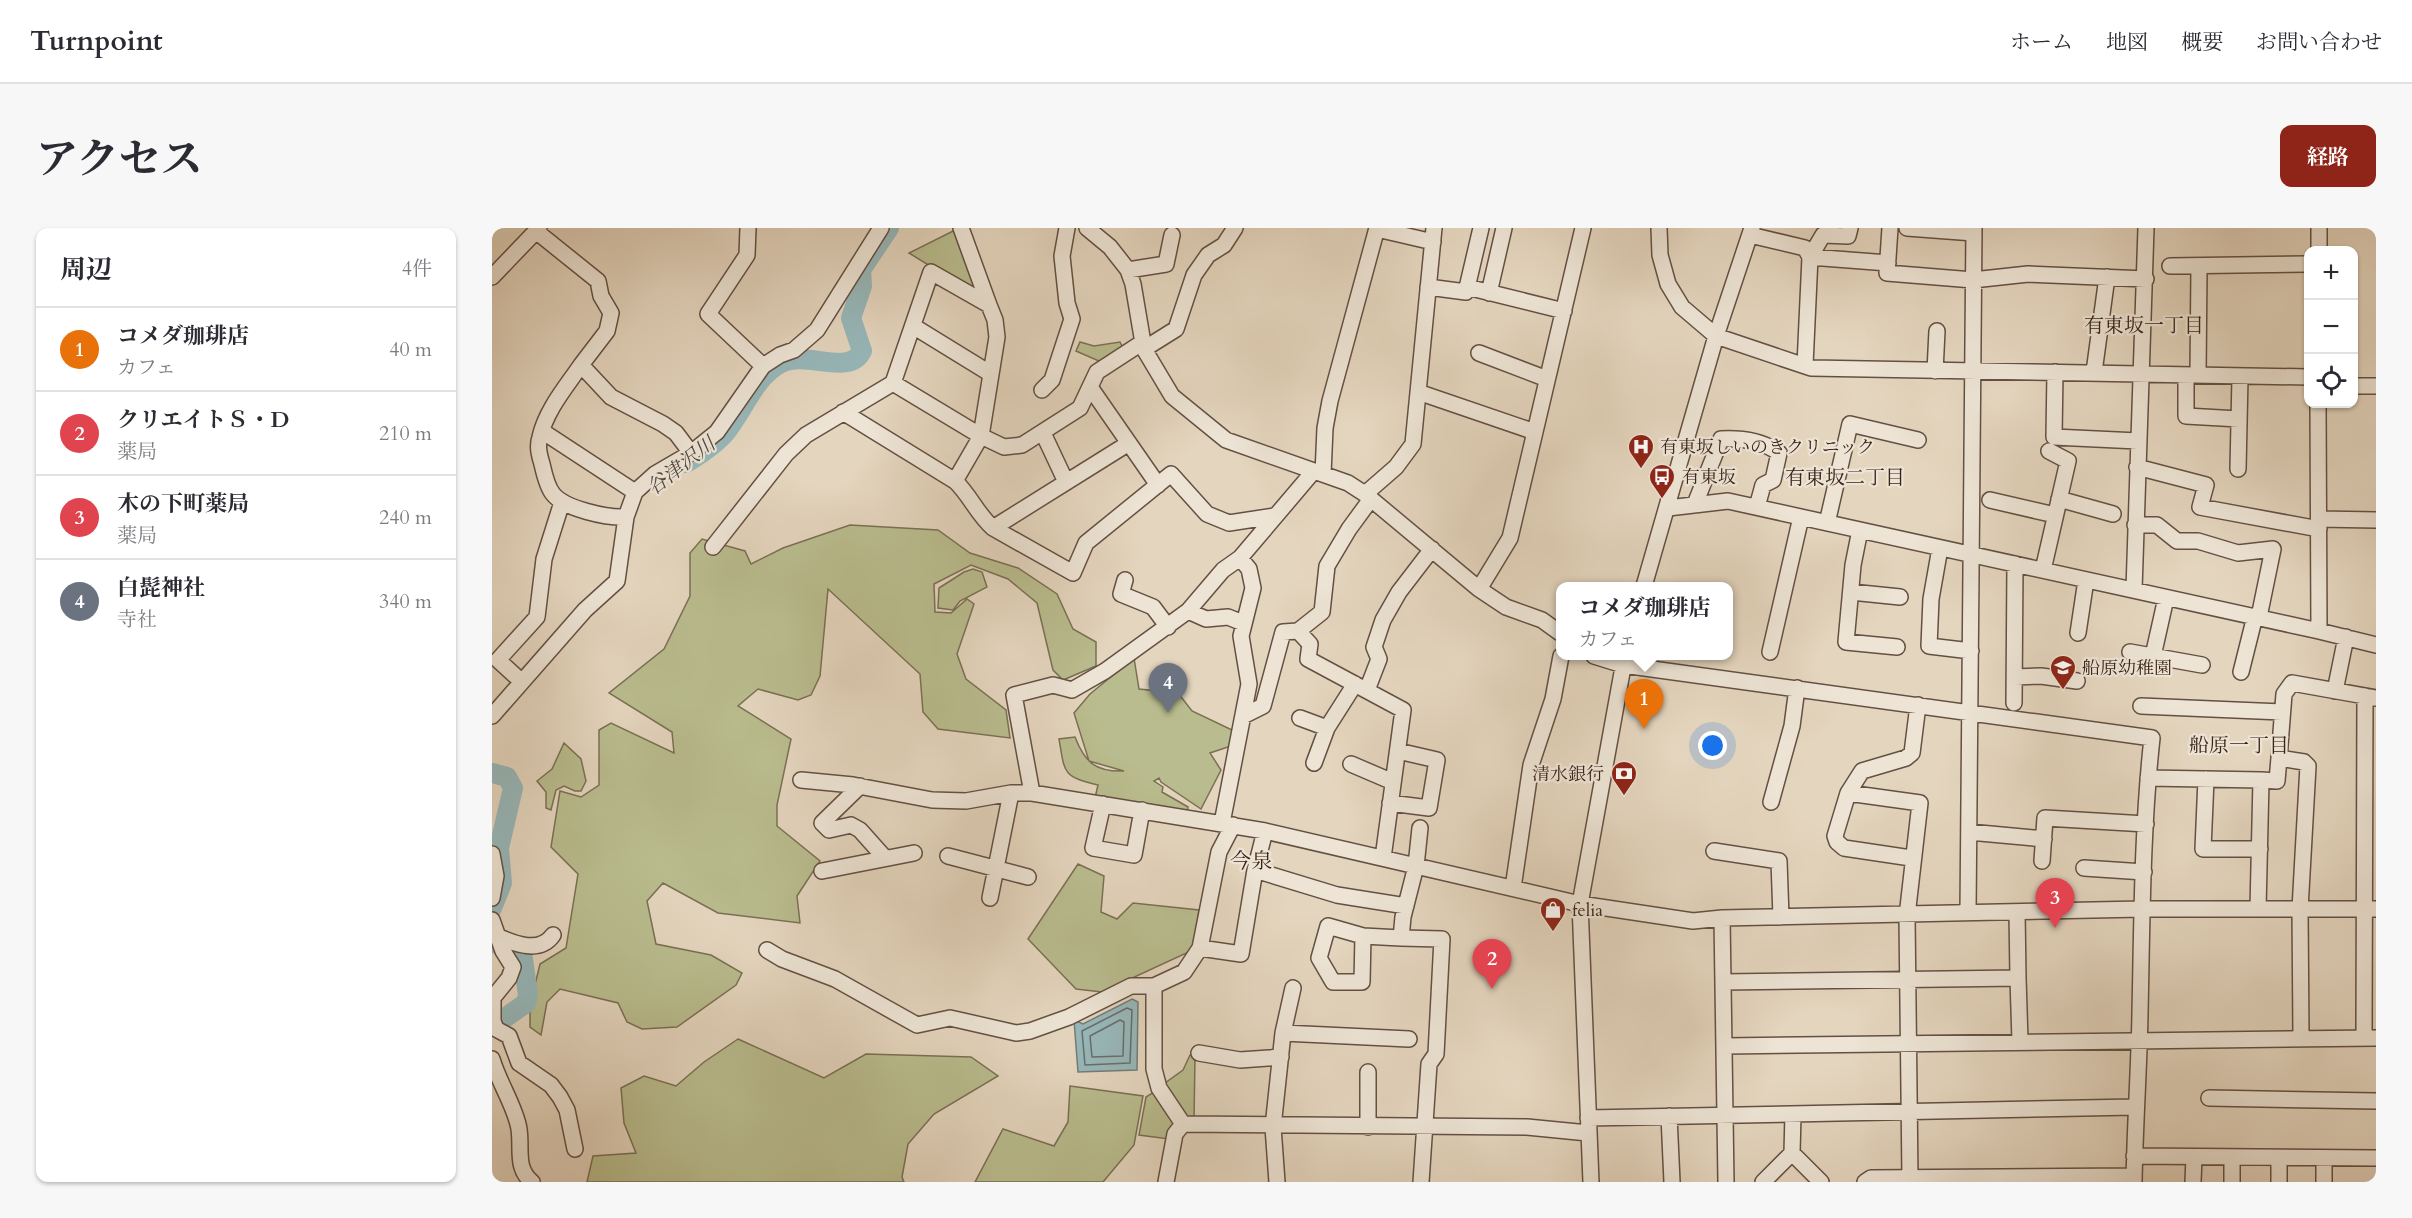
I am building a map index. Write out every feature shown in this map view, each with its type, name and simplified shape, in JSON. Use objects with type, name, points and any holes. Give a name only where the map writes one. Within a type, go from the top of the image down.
[{"type":"street","points":[[748,228],[747,255],[708,314],[763,366]]},
{"type":"street","points":[[492,716],[585,610],[617,581],[626,517],[635,492],[656,474],[691,453],[717,432],[763,366],[780,355],[794,350],[817,330],[881,228]]},
{"type":"street","points":[[955,481],[981,436],[997,337],[995,320],[961,228]]},
{"type":"street","points":[[1042,390],[1052,380],[1072,319],[1067,303],[1062,256],[1067,228]]},
{"type":"street","points":[[1086,228],[1110,247],[1128,270],[1144,346],[1172,396],[1226,440],[1348,483],[1368,496],[1479,589],[1506,607],[1542,620],[1556,630]]},
{"type":"street","points":[[893,383],[981,436],[1004,447],[1022,445],[1080,408],[1097,372],[1176,329],[1194,275],[1208,255],[1224,245],[1234,228]]},
{"type":"street","points":[[1032,793],[1014,695],[1053,685],[1072,690],[1106,671],[1168,627],[1188,611],[1223,570],[1240,558],[1274,516],[1318,473],[1330,401],[1377,228],[1434,235],[1413,444],[1396,467],[1368,496],[1327,566],[1322,612],[1298,631],[1282,632],[1263,706],[1244,716]]},
{"type":"street","points":[[1428,287],[1466,292],[1480,228]]},
{"type":"street","points":[[1490,293],[1504,228]]},
{"type":"street","points":[[1479,589],[1510,538],[1583,228]]},
{"type":"street","points":[[1659,228],[1659,255],[1668,284],[1682,307],[1716,336],[1805,364],[1811,368],[2304,377]]},
{"type":"street","points":[[1805,364],[1810,257],[1823,235],[1848,236],[1850,228]]},
{"type":"street","points":[[1890,228],[1887,273],[1973,280],[2028,274],[2146,279]]},
{"type":"street","points":[[1907,228],[1974,231],[1973,555],[1968,913]]},
{"type":"street","points":[[2134,590],[2146,228]]},
{"type":"street","points":[[2319,228],[2319,246]]},
{"type":"street","points":[[492,277],[534,230],[598,281],[601,296],[610,313],[607,332],[581,365],[553,408],[542,431],[538,447],[543,470],[552,493],[562,502],[610,518],[626,517]]},
{"type":"street","points":[[1645,582],[1716,336],[1751,231],[1805,248],[1810,257]]},
{"type":"street","points":[[1128,270],[1166,264],[1172,235]]},
{"type":"street","points":[[1810,257],[1888,263]]},
{"type":"street","points":[[2170,266],[2304,264]]},
{"type":"street","points":[[2199,267],[2192,375],[2186,416],[2240,419]]},
{"type":"street","points":[[713,547],[786,454],[806,435],[893,383],[931,272],[989,305]]},
{"type":"street","points":[[2094,372],[2103,322],[2107,277]]},
{"type":"street","points":[[1467,287],[1564,311]]},
{"type":"street","points":[[913,326],[991,374]]},
{"type":"street","points":[[1935,371],[1937,332]]},
{"type":"street","points":[[1479,353],[1548,380]]},
{"type":"street","points":[[581,365],[610,397],[663,424],[676,433],[691,453]]},
{"type":"street","points":[[2055,372],[2054,437],[2138,441]]},
{"type":"street","points":[[2238,469],[2240,377]]},
{"type":"street","points":[[2358,386],[2376,386]]},
{"type":"street","points":[[1090,387],[1158,485]]},
{"type":"street","points":[[1418,392],[1535,432]]},
{"type":"street","points":[[2318,408],[2319,630]]},
{"type":"street","points":[[843,412],[955,481],[968,494],[982,519],[993,528],[1072,573],[1086,543],[1171,474],[1207,514],[1229,523],[1274,516]]},
{"type":"street","points":[[1827,522],[1850,424],[1918,440]]},
{"type":"street","points":[[542,431],[635,492]]},
{"type":"street","points":[[1043,433],[1066,482]]},
{"type":"street","points":[[1695,504],[1721,439],[1735,438],[1768,445],[1779,453],[1773,480],[1763,485],[1757,507]]},
{"type":"street","points":[[993,528],[1129,443]]},
{"type":"street","points":[[2043,570],[2068,461],[2049,451]]},
{"type":"street","points":[[2137,467],[2206,485],[2200,507],[2319,524],[2376,520]]},
{"type":"street","points":[[2059,499],[2114,514]]},
{"type":"street","points":[[1990,500],[2055,515]]},
{"type":"street","points":[[1668,508],[1728,501],[2319,630],[2376,645]]},
{"type":"street","points":[[522,682],[498,660],[537,617],[544,559],[562,502]]},
{"type":"street","points":[[1770,652],[1801,517]]},
{"type":"street","points":[[2136,525],[2157,525],[2177,541],[2199,541],[2238,553],[2273,549],[2241,672]]},
{"type":"street","points":[[1860,530],[1846,642],[1897,647]]},
{"type":"street","points":[[1940,548],[1931,599],[1929,646],[1971,651]]},
{"type":"street","points":[[1314,763],[1327,728],[1361,687],[1379,659],[1374,647],[1383,620],[1399,592],[1431,549]]},
{"type":"street","points":[[767,950],[782,959],[835,979],[917,1025],[950,1018],[1016,1033],[1030,1031],[1069,1017],[1131,986],[1154,986],[1184,972],[1200,948],[1219,852],[1228,824],[1250,684],[1241,636],[1253,588],[1249,569],[1240,558]]},
{"type":"street","points":[[2014,703],[2015,564]]},
{"type":"street","points":[[1125,580],[1121,594],[1153,607],[1168,627]]},
{"type":"street","points":[[2078,633],[2086,580]]},
{"type":"street","points":[[1851,592],[1900,597]]},
{"type":"street","points":[[2153,656],[2166,598]]},
{"type":"street","points":[[1188,611],[1206,619],[1228,617],[1243,623]]},
{"type":"street","points":[[1298,631],[1310,644],[1308,659],[1403,710],[1383,858]]},
{"type":"street","points":[[2335,691],[2346,638]]},
{"type":"street","points":[[2130,652],[2202,665]]},
{"type":"street","points":[[1513,888],[1531,765],[1553,699],[1560,660]]},
{"type":"street","points":[[1591,1182],[1580,903],[1624,660],[1797,688],[2152,738],[2142,909],[2139,1039],[2134,1107],[2134,1179],[1977,1181],[1871,1178],[1864,1182]]},
{"type":"street","points":[[2015,677],[2041,676],[2077,681]]},
{"type":"street","points":[[1725,1046],[2139,1039],[2370,1038],[2371,697],[2292,683],[2284,694],[2277,781],[2148,778]]},
{"type":"street","points":[[1771,802],[1792,726],[1797,688]]},
{"type":"street","points":[[1911,858],[1844,848],[1837,842],[1835,836],[1848,793],[1862,771],[1906,758],[1911,753],[1918,705]]},
{"type":"street","points":[[2141,706],[2282,712]]},
{"type":"street","points":[[1300,718],[1327,728]]},
{"type":"street","points":[[1390,803],[1429,808],[1437,760],[1398,751]]},
{"type":"street","points":[[2279,758],[2304,762],[2308,766],[2300,909],[2301,1038]]},
{"type":"street","points":[[1352,764],[1394,782]]},
{"type":"street","points":[[2206,779],[2203,849],[2260,849]]},
{"type":"street","points":[[801,780],[860,786],[932,800],[966,801],[1011,793],[1032,793],[1142,810],[1265,831],[1580,903],[1693,921],[1722,918],[1907,916],[2142,909],[2370,909]]},
{"type":"street","points":[[2258,909],[2261,780]]},
{"type":"street","points":[[860,786],[822,823],[829,830],[851,825],[860,830],[885,858]]},
{"type":"street","points":[[990,898],[1011,793]]},
{"type":"street","points":[[1848,793],[1920,803],[1911,858],[1907,916],[1910,1179]]},
{"type":"street","points":[[1103,804],[1093,848],[1134,855],[1142,810]]},
{"type":"street","points":[[2042,861],[2045,818],[2146,824]]},
{"type":"street","points":[[1401,938],[1416,866],[1420,828]]},
{"type":"street","points":[[1200,948],[1241,954],[1255,870],[1265,831]]},
{"type":"street","points":[[1969,832],[2044,839]]},
{"type":"street","points":[[1713,852],[1779,861],[1781,917]]},
{"type":"street","points":[[822,871],[914,853]]},
{"type":"street","points":[[492,854],[496,876],[492,898]]},
{"type":"street","points":[[948,856],[1028,877]]},
{"type":"street","points":[[2084,868],[2144,872]]},
{"type":"street","points":[[1255,870],[1337,895],[1406,906]]},
{"type":"street","points":[[2017,912],[2020,1041]]},
{"type":"street","points":[[1722,918],[1726,1182]]},
{"type":"street","points":[[492,920],[497,936],[513,967],[509,978],[493,998],[494,1033],[509,1036],[524,1068],[551,1085],[560,1097],[567,1110],[574,1149]]},
{"type":"street","points":[[497,936],[523,945],[539,946],[548,942],[553,935]]},
{"type":"street","points":[[1363,936],[1442,939],[1436,1054],[1429,1064],[1420,1182]]},
{"type":"street","points":[[1723,982],[2018,978]]},
{"type":"street","points":[[1154,986],[1154,1069],[1159,1088],[1183,1124]]},
{"type":"street","points":[[1276,1182],[1273,1127],[1283,1033],[1293,988]]},
{"type":"street","points":[[1283,1033],[1409,1039]]},
{"type":"street","points":[[1199,1053],[1240,1060],[1281,1058]]},
{"type":"street","points":[[492,1059],[500,1087],[516,1118],[522,1169],[532,1182]]},
{"type":"street","points":[[1368,1072],[1368,1127]]},
{"type":"street","points":[[2209,1098],[2376,1101]]},
{"type":"street","points":[[1183,1124],[1273,1127],[1527,1127],[1588,1125],[1670,1116],[1725,1114],[1910,1113],[2134,1107]]},
{"type":"street","points":[[1763,1182],[1792,1153],[1794,1114]]},
{"type":"street","points":[[1670,1116],[1672,1182]]},
{"type":"street","points":[[1166,1182],[1175,1134],[1183,1124]]},
{"type":"street","points":[[1792,1153],[1821,1182]]},
{"type":"street","points":[[2134,1156],[2376,1158]]},
{"type":"street","points":[[2193,1182],[2194,1157]]},
{"type":"street","points":[[2232,1158],[2232,1182]]},
{"type":"street","points":[[2279,1158],[2279,1182]]},
{"type":"street","points":[[2324,1158],[2324,1182]]},
{"type":"green space","points":[[955,230],[977,295],[909,253]]},
{"type":"green space","points":[[1080,342],[1094,346],[1120,342],[1123,348],[1101,362],[1076,351]]},
{"type":"green space","points":[[850,525],[938,530],[970,553],[1018,568],[1057,594],[1073,629],[1096,642],[1096,666],[1063,680],[1053,670],[1037,603],[1008,579],[971,565],[934,584],[935,612],[951,613],[967,599],[974,604],[957,654],[966,679],[1006,710],[1010,738],[938,729],[923,712],[920,674],[828,589],[820,676],[811,695],[798,700],[758,689],[738,706],[791,739],[777,805],[777,826],[820,861],[797,896],[800,923],[718,913],[663,883],[647,901],[656,944],[711,955],[742,973],[736,985],[677,1027],[642,1029],[627,1022],[618,1003],[560,989],[547,1002],[541,1035],[530,1027],[530,1005],[540,964],[566,948],[578,874],[551,847],[560,791],[581,797],[599,785],[599,730],[611,723],[674,753],[672,732],[609,693],[664,649],[690,596],[690,553],[702,539],[745,551],[751,564],[783,548]]},
{"type":"green space","points":[[973,569],[982,572],[987,587],[960,601],[953,610],[938,608],[939,588]]},
{"type":"green space","points":[[1134,658],[1139,689],[1178,693],[1192,711],[1232,730],[1231,746],[1210,753],[1221,770],[1201,809],[1161,782],[1159,778],[1154,781],[1163,787],[1162,792],[1188,807],[1187,812],[1095,798],[1098,785],[1078,779],[1067,772],[1059,739],[1075,737],[1089,761],[1074,713],[1090,694]],"holes":[[[1089,761],[1124,771],[1106,770]]]},
{"type":"green space","points":[[564,743],[581,759],[586,781],[581,791],[564,786],[556,790],[551,810],[546,808],[546,792],[537,781],[552,769]]},
{"type":"green space","points":[[1078,864],[1104,876],[1101,912],[1117,919],[1133,903],[1199,910],[1193,950],[1102,992],[1076,989],[1028,939]]},
{"type":"green space","points":[[738,1039],[824,1078],[866,1054],[971,1057],[998,1076],[934,1114],[908,1144],[902,1177],[904,1182],[587,1182],[593,1156],[636,1153],[624,1123],[621,1088],[644,1076],[676,1086],[704,1062]]},
{"type":"green space","points":[[1190,1055],[1195,1056],[1194,1120],[1182,1119],[1161,1086],[1183,1070]]},
{"type":"green space","points":[[1070,1086],[1143,1096],[1134,1145],[1103,1182],[975,1182],[1003,1129],[1054,1146],[1068,1122]]},
{"type":"green space","points":[[1157,1090],[1175,1120],[1169,1139],[1139,1135],[1146,1097]]},
{"type":"water","points":[[1132,999],[1138,1002],[1137,1070],[1078,1072],[1074,1020],[1083,1024]]},
{"type":"waterway","name":"谷津沢川","points":[[686,463],[722,437],[764,376],[781,363],[803,359],[838,363],[856,358],[862,351],[851,318],[862,286],[861,270],[889,228]]},
{"type":"waterway","name":"谷津沢川","points":[[492,773],[507,777],[513,788],[499,848],[502,883],[492,908]]},
{"type":"waterway","name":"谷津沢川","points":[[492,1027],[526,1003],[528,995],[522,952],[497,944]]},
{"type":"place","name":"有東坂しいのきクリニック","points":[[1641,470]]},
{"type":"place","name":"有東坂","points":[[1662,500]]},
{"type":"place","name":"船原幼稚園","points":[[2063,691]]},
{"type":"place","name":"白髭神社","points":[[1168,713]]},
{"type":"place","name":"コメダ珈琲店","points":[[1644,729]]},
{"type":"place","name":"清水銀行","points":[[1624,797]]},
{"type":"place","name":"木の下町薬局","points":[[2055,928]]},
{"type":"place","name":"felia","points":[[1553,933]]},
{"type":"place","name":"クリエイトＳ・D","points":[[1492,989]]},
{"type":"district","name":"有東坂一丁目","points":[[2144,325]]},
{"type":"district","name":"有東坂二丁目","points":[[1845,477]]},
{"type":"district","name":"船原一丁目","points":[[2239,745]]},
{"type":"district","name":"今泉","points":[[1251,861]]}]
